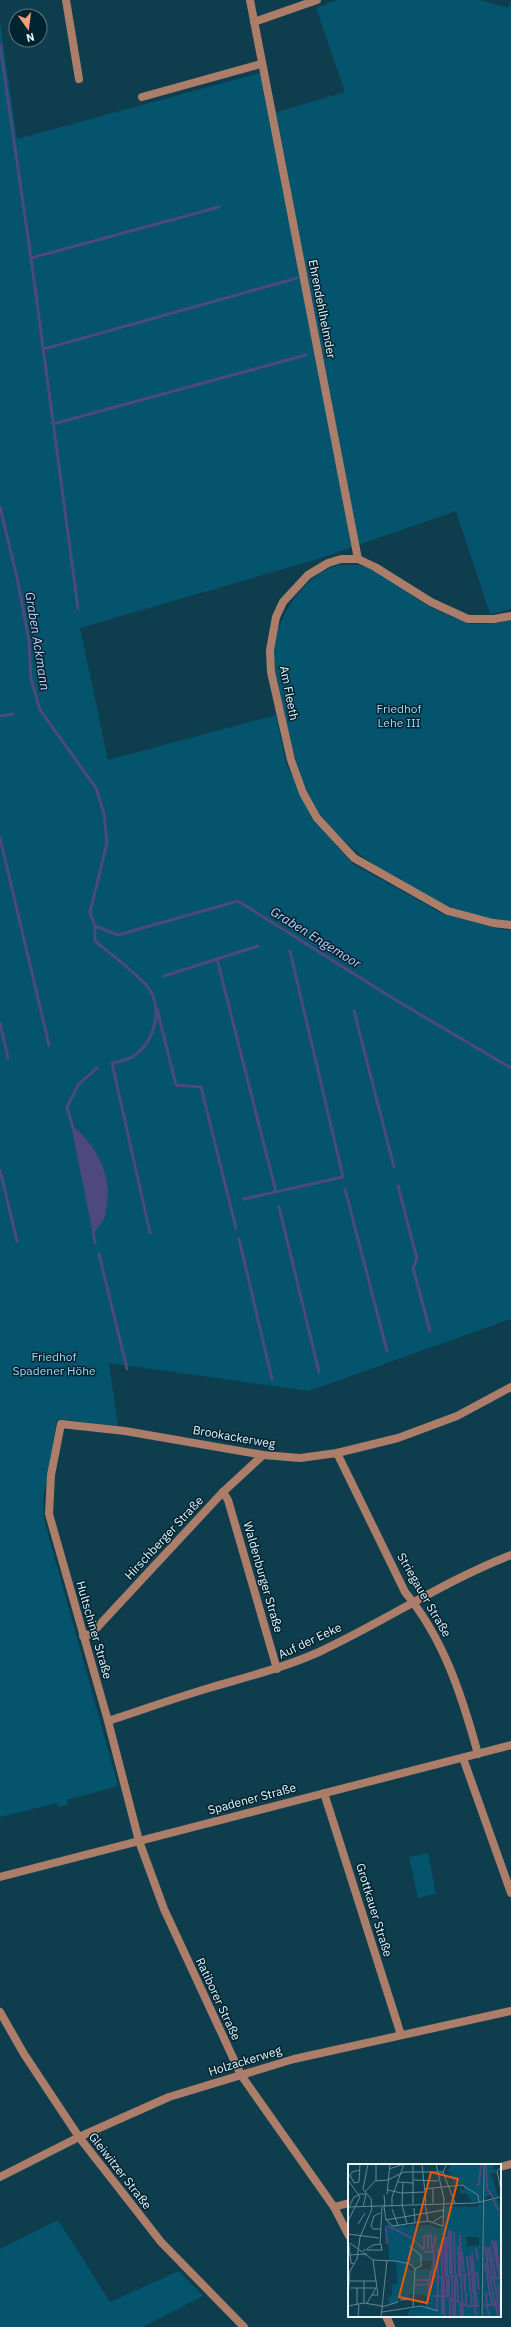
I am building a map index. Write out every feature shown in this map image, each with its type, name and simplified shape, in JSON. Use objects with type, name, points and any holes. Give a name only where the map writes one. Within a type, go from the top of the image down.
[{"type":"street","points":[[66,0],[79,79]]},
{"type":"street","name":"Ehrendehlhelmder","points":[[250,0],[261,64],[358,559]]},
{"type":"street","points":[[254,22],[317,0]]},
{"type":"street","points":[[142,97],[261,64]]},
{"type":"street","name":"Am Fleeth","points":[[511,616],[494,620],[468,619],[431,602],[375,567],[358,559],[341,559],[328,563],[308,575],[283,602],[273,628],[270,650],[271,672],[291,760],[303,793],[316,818],[354,858],[448,911],[493,923],[511,925]]},
{"type":"street","name":"Brookackerweg","points":[[61,1424],[125,1431],[262,1455],[300,1458],[337,1453],[398,1438],[457,1416],[511,1387]]},
{"type":"street","name":"Hultschiner Straße","points":[[61,1424],[51,1475],[48,1514],[108,1721],[139,1841]]},
{"type":"street","name":"Striegauer Straße","points":[[337,1453],[405,1592],[413,1601],[449,1662],[464,1701],[478,1754]]},
{"type":"street","name":"Hirschberger Straße","points":[[83,1636],[91,1634],[223,1492],[262,1455]]},
{"type":"street","name":"Waldenburger Straße","points":[[223,1492],[228,1500],[277,1669]]},
{"type":"street","name":"Auf der Eeke","points":[[108,1721],[207,1689],[277,1669],[319,1652],[413,1601],[490,1563],[511,1555]]},
{"type":"street","name":"Spadener Straße","points":[[0,1877],[511,1745]]},
{"type":"street","points":[[463,1758],[511,1893]]},
{"type":"street","name":"Grottkauer Straße","points":[[324,1793],[401,2035]]},
{"type":"street","name":"Ratiborer Straße","points":[[139,1841],[164,1909],[241,2075],[334,2207],[348,2234]]},
{"type":"street","name":"Holzackerweg","points":[[0,2177],[79,2137],[168,2097],[332,2049],[511,2011]]},
{"type":"street","name":"Gleiwitzer Straße","points":[[1,2017],[79,2137],[161,2242],[244,2327]]},
{"type":"street","points":[[501,2167],[511,2164]]},
{"type":"street","points":[[334,2207],[348,2203]]},
{"type":"street","points":[[386,2317],[391,2327]]},
{"type":"green space","name":"Friedhof Spadener Höhe","points":[[338,0],[480,0],[508,8],[511,1],[511,609],[490,614],[456,511],[318,559],[80,628],[108,760],[276,715],[286,763],[312,818],[353,864],[441,913],[494,928],[511,930],[511,1319],[309,1391],[109,1363],[118,1426],[57,1419],[43,1500],[43,1516],[118,1786],[67,1800],[68,1805],[58,1807],[57,1803],[0,1817],[0,22],[17,139],[267,71],[274,113],[345,92],[316,8]]},
{"type":"green space","name":"Friedhof Lehe III","points":[[338,565],[358,565],[373,569],[428,606],[468,624],[498,623],[511,620],[511,921],[488,918],[462,911],[435,900],[408,886],[358,853],[338,835],[322,817],[309,797],[300,775],[278,693],[273,657],[278,631],[289,606],[306,585],[318,574]]},
{"type":"green space","points":[[428,1853],[436,1894],[418,1898],[409,1857]]},
{"type":"green space","points":[[58,2220],[110,2302],[179,2271],[203,2296],[143,2327],[0,2327],[0,2249]]},
{"type":"shaded area","points":[[71,1125],[80,1132],[94,1150],[100,1160],[107,1182],[108,1193],[105,1216],[93,1234]]},
{"type":"waterway","points":[[0,45],[31,258],[78,608]]},
{"type":"waterway","points":[[31,258],[219,207]]},
{"type":"waterway","points":[[44,349],[297,278]]},
{"type":"waterway","points":[[53,424],[306,355]]},
{"type":"waterway","name":"Graben Ackmann","points":[[0,507],[18,582],[29,642],[31,679],[40,710],[96,788],[104,814],[107,843],[90,912],[95,926],[95,941],[146,985],[152,993],[155,1003],[155,1024],[147,1043],[132,1057],[112,1063],[150,1233]]},
{"type":"waterway","points":[[0,716],[13,714]]},
{"type":"waterway","points":[[0,838],[49,1045]]},
{"type":"waterway","name":"Graben Engemoor","points":[[95,926],[118,935],[238,901],[394,999],[511,1068]]},
{"type":"waterway","points":[[164,976],[258,946]]},
{"type":"waterway","points":[[244,1199],[343,1177],[290,951]]},
{"type":"waterway","points":[[217,959],[276,1192]]},
{"type":"waterway","points":[[157,1009],[176,1085],[201,1087],[236,1228]]},
{"type":"waterway","points":[[354,1011],[394,1167]]},
{"type":"waterway","points":[[0,1023],[8,1058]]},
{"type":"waterway","points":[[73,1128],[67,1107],[78,1085],[97,1068]]},
{"type":"waterway","points":[[0,1170],[17,1241]]},
{"type":"waterway","points":[[398,1186],[417,1259],[413,1268],[430,1331]]},
{"type":"waterway","points":[[345,1189],[387,1351]]},
{"type":"waterway","points":[[279,1207],[319,1372]]},
{"type":"waterway","points":[[93,1232],[95,1243]]},
{"type":"waterway","points":[[239,1239],[272,1379]]},
{"type":"waterway","points":[[99,1254],[127,1369]]}]
